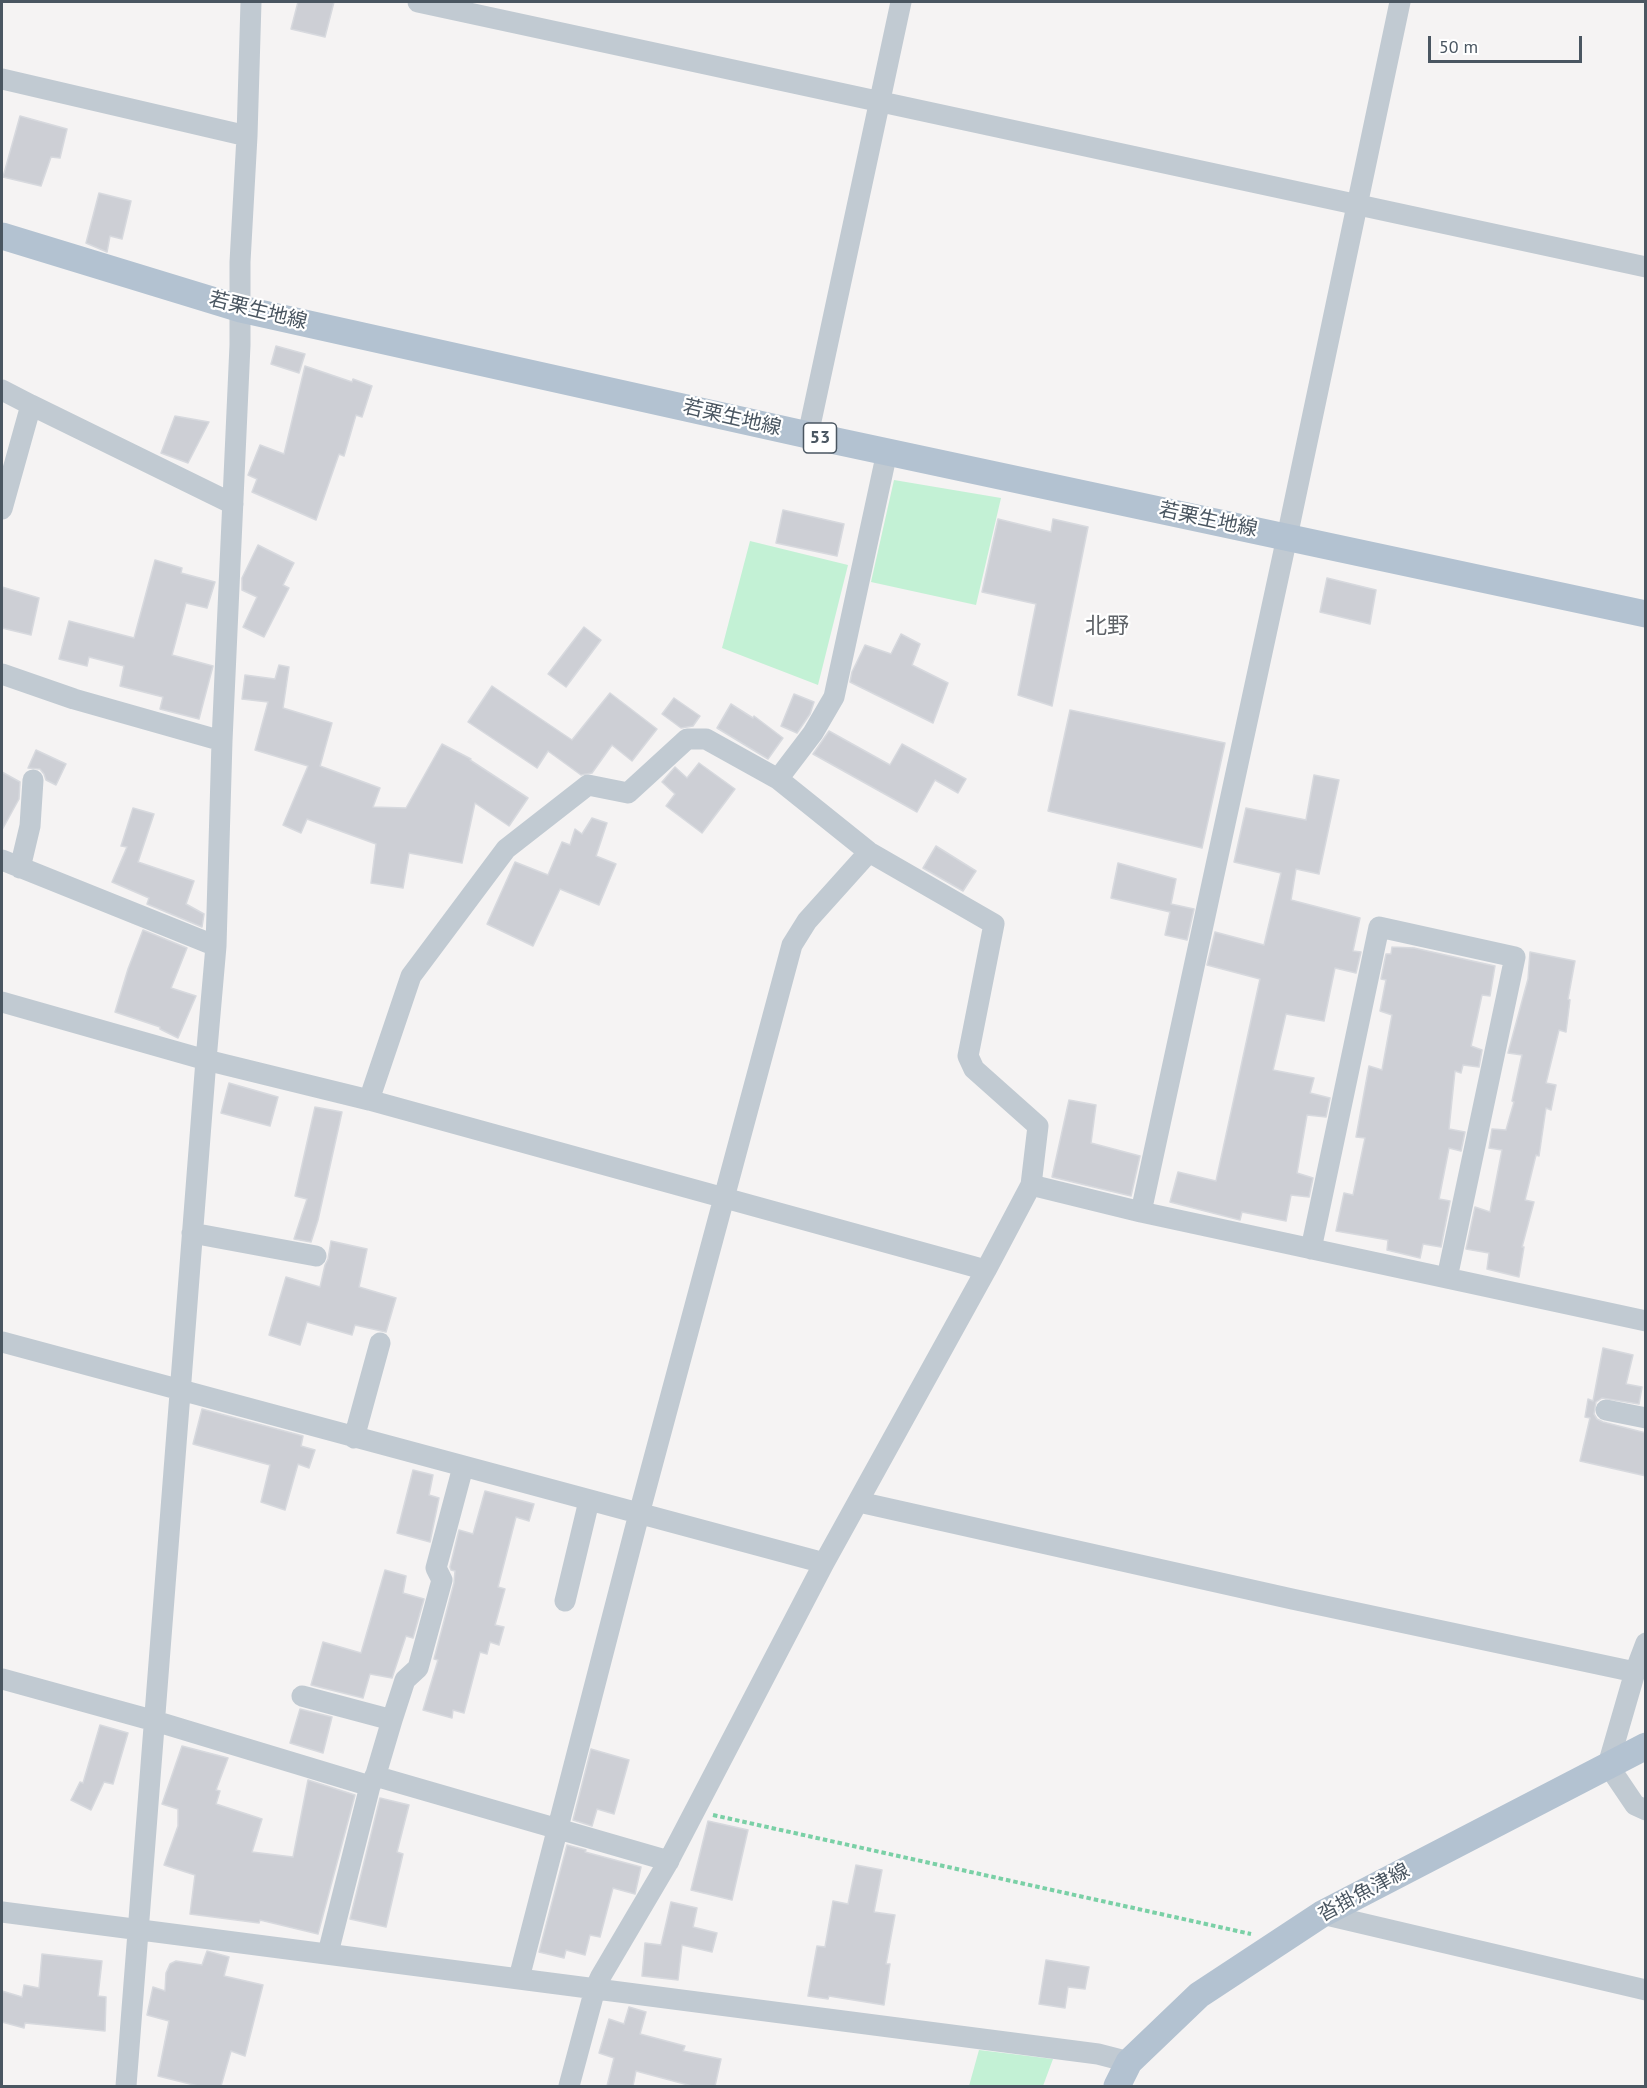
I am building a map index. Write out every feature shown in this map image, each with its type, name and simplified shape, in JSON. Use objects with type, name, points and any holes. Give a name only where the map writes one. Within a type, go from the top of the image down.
[{"type":"main road","name":"若栗生地線","points":[[2,236],[241,309],[887,453],[1646,614]]},
{"type":"main road","name":"沓掛魚津線","points":[[1117,2086],[1130,2062],[1198,1995],[1281,1940],[1322,1914],[1646,1746]]},
{"type":"street","points":[[126,2086],[216,946],[251,2]]},
{"type":"street","points":[[418,2],[1646,267]]},
{"type":"street","points":[[808,435],[901,2]]},
{"type":"street","points":[[1141,1212],[1400,2]]},
{"type":"street","points":[[2,79],[247,136]]},
{"type":"street","points":[[2,390],[233,504]]},
{"type":"street","points":[[2,509],[31,405]]},
{"type":"street","points":[[778,779],[813,733],[834,697],[887,453]]},
{"type":"street","points":[[2,674],[74,699],[222,741]]},
{"type":"street","points":[[369,1100],[411,975],[506,849],[588,785],[628,793],[687,739],[706,739],[778,779],[869,852],[994,924],[968,1056],[974,1069],[1038,1126],[1031,1185],[824,1563],[669,1862],[595,1989],[569,2086]]},
{"type":"street","points":[[33,780],[30,826],[11,864],[216,946]]},
{"type":"street","points":[[519,1978],[639,1514],[792,945],[807,921],[869,852]]},
{"type":"street","points":[[1311,1249],[1379,927],[1515,957],[1447,1278]]},
{"type":"street","points":[[2,1002],[206,1060],[369,1100],[986,1270]]},
{"type":"street","points":[[1031,1185],[1141,1212],[1646,1321]]},
{"type":"street","points":[[192,1233],[316,1256]]},
{"type":"street","points":[[2,1342],[824,1563]]},
{"type":"street","points":[[354,1438],[380,1343]]},
{"type":"street","points":[[1606,1410],[1646,1418]]},
{"type":"street","points":[[328,1953],[373,1781],[392,1720],[405,1680],[418,1668],[442,1580],[436,1568],[463,1467]]},
{"type":"street","points":[[564,1601],[589,1501]]},
{"type":"street","points":[[859,1502],[1292,1599],[1635,1672]]},
{"type":"street","points":[[1646,1642],[1608,1765],[1635,1805],[1646,1810]]},
{"type":"street","points":[[2,1680],[669,1862]]},
{"type":"street","points":[[302,1696],[392,1720]]},
{"type":"street","points":[[2,1912],[1098,2054],[1130,2062]]},
{"type":"street","points":[[1322,1914],[1646,1990]]},
{"type":"path","points":[[695,1811],[1281,1940]]},
{"type":"green space","points":[[894,480],[1001,498],[976,605],[871,582]]},
{"type":"green space","points":[[750,541],[848,565],[818,685],[722,648]]},
{"type":"green space","points":[[979,2050],[1053,2059],[1043,2086],[969,2086]]},
{"type":"building","points":[[298,2],[334,2],[325,37],[291,29]]},
{"type":"building","points":[[20,116],[67,129],[60,158],[51,157],[41,186],[3,177]]},
{"type":"building","points":[[99,193],[131,201],[122,239],[110,236],[107,252],[86,243]]},
{"type":"building","points":[[276,346],[305,354],[299,373],[271,364]]},
{"type":"building","points":[[305,366],[352,382],[353,379],[372,386],[362,417],[356,415],[344,456],[339,454],[316,520],[252,492],[257,479],[248,475],[260,445],[284,454]]},
{"type":"building","points":[[175,416],[209,422],[188,463],[161,453]]},
{"type":"building","points":[[783,510],[844,524],[837,556],[776,543]]},
{"type":"building","points":[[998,519],[1051,532],[1053,519],[1088,527],[1052,706],[1018,695],[1036,604],[982,592]]},
{"type":"building","points":[[258,545],[294,563],[283,585],[289,588],[264,637],[243,627],[257,597],[242,590],[242,578]]},
{"type":"building","points":[[155,560],[182,568],[181,573],[215,582],[207,608],[186,603],[172,655],[213,666],[199,719],[160,709],[163,697],[120,686],[124,666],[89,657],[87,666],[59,659],[69,621],[134,638]]},
{"type":"building","points":[[1327,578],[1376,590],[1370,624],[1320,612]]},
{"type":"building","points":[[2,587],[39,598],[31,635],[2,628]]},
{"type":"building","points":[[584,627],[601,640],[566,687],[548,674]]},
{"type":"building","points":[[901,634],[920,644],[912,665],[948,683],[933,723],[850,682],[852,672],[865,645],[891,654]]},
{"type":"building","points":[[279,665],[289,667],[283,708],[332,723],[320,766],[380,788],[373,807],[406,808],[442,744],[471,759],[528,798],[509,826],[475,803],[462,863],[409,853],[403,888],[371,883],[376,844],[307,819],[301,833],[283,825],[308,766],[255,750],[268,702],[242,699],[245,675],[275,679]]},
{"type":"building","points":[[492,686],[572,740],[610,693],[657,729],[632,761],[612,745],[592,773],[581,775],[548,751],[537,768],[468,722]]},
{"type":"building","points":[[794,694],[814,702],[810,714],[797,733],[781,726]]},
{"type":"building","points":[[674,698],[700,716],[693,726],[681,728],[662,714]]},
{"type":"building","points":[[731,704],[753,718],[754,716],[783,738],[768,759],[717,728]]},
{"type":"building","points":[[1070,710],[1225,743],[1202,848],[1048,811]]},
{"type":"building","points":[[829,731],[890,765],[902,744],[966,779],[958,793],[935,780],[917,812],[813,754]]},
{"type":"building","points":[[36,750],[66,764],[56,785],[46,780],[40,769],[28,768]]},
{"type":"building","points":[[699,763],[735,789],[702,833],[666,806],[675,794],[662,782],[675,767],[687,778]]},
{"type":"building","points":[[2,772],[20,782],[19,799],[2,830]]},
{"type":"building","points":[[1314,775],[1339,780],[1319,874],[1296,869],[1291,900],[1360,918],[1353,951],[1361,952],[1356,973],[1335,968],[1324,1021],[1286,1014],[1273,1070],[1314,1078],[1310,1093],[1330,1098],[1326,1117],[1307,1115],[1297,1173],[1313,1178],[1309,1197],[1291,1195],[1286,1221],[1242,1212],[1240,1220],[1170,1202],[1178,1172],[1216,1181],[1260,979],[1207,965],[1215,932],[1264,945],[1281,873],[1234,862],[1246,808],[1306,820]]},
{"type":"building","points":[[133,808],[154,814],[138,862],[194,881],[186,904],[204,914],[202,927],[147,904],[149,898],[112,882],[127,847],[121,846]]},
{"type":"building","points":[[592,818],[607,823],[596,856],[616,864],[599,905],[560,889],[533,946],[487,924],[515,862],[548,875],[562,842],[570,845],[575,829],[582,834]]},
{"type":"building","points":[[936,846],[976,871],[963,891],[923,868]]},
{"type":"building","points":[[1118,863],[1176,879],[1171,904],[1194,909],[1187,940],[1165,935],[1170,912],[1111,898]]},
{"type":"building","points":[[143,930],[187,948],[171,988],[196,996],[178,1038],[160,1027],[115,1012]]},
{"type":"building","points":[[1392,947],[1414,948],[1495,966],[1490,996],[1482,995],[1471,1046],[1482,1050],[1479,1067],[1463,1065],[1461,1073],[1455,1071],[1449,1129],[1465,1132],[1461,1151],[1449,1148],[1439,1199],[1450,1201],[1441,1247],[1423,1244],[1420,1258],[1387,1250],[1388,1240],[1336,1231],[1344,1193],[1353,1195],[1365,1138],[1356,1137],[1369,1066],[1382,1070],[1392,1015],[1380,1011],[1386,980],[1381,979],[1386,954],[1391,954]]},
{"type":"building","points":[[1530,952],[1575,961],[1568,999],[1570,1000],[1566,1032],[1559,1030],[1546,1083],[1556,1085],[1551,1110],[1546,1108],[1539,1156],[1536,1155],[1525,1200],[1534,1202],[1522,1247],[1524,1247],[1519,1277],[1487,1269],[1489,1253],[1466,1249],[1475,1207],[1490,1212],[1502,1150],[1489,1148],[1492,1129],[1506,1130],[1514,1102],[1512,1101],[1522,1055],[1508,1053],[1528,979]]},
{"type":"building","points":[[229,1083],[278,1097],[270,1126],[221,1113]]},
{"type":"building","points":[[1069,1100],[1096,1105],[1091,1143],[1140,1156],[1131,1196],[1052,1177]]},
{"type":"building","points":[[315,1107],[342,1112],[311,1242],[294,1239],[307,1199],[295,1196]]},
{"type":"building","points":[[331,1241],[367,1249],[359,1287],[396,1298],[386,1332],[355,1325],[352,1335],[307,1322],[300,1345],[269,1335],[286,1277],[320,1287]]},
{"type":"building","points":[[1603,1348],[1633,1355],[1626,1384],[1642,1387],[1639,1404],[1602,1398],[1596,1402],[1594,1414],[1603,1422],[1646,1433],[1646,1476],[1580,1461],[1590,1418],[1585,1417],[1588,1399],[1593,1401]]},
{"type":"building","points":[[202,1409],[303,1436],[301,1446],[315,1450],[309,1468],[298,1464],[285,1510],[261,1502],[270,1465],[193,1444]]},
{"type":"building","points":[[413,1470],[433,1475],[429,1495],[439,1498],[430,1542],[397,1533]]},
{"type":"building","points":[[485,1491],[534,1504],[529,1521],[516,1517],[498,1587],[505,1589],[495,1625],[504,1627],[499,1645],[490,1642],[487,1654],[480,1652],[464,1713],[453,1710],[452,1718],[423,1710],[438,1660],[434,1659],[454,1583],[455,1571],[450,1567],[459,1530],[473,1534]]},
{"type":"building","points":[[385,1570],[406,1576],[403,1593],[424,1599],[413,1638],[406,1636],[392,1678],[370,1674],[363,1698],[311,1685],[323,1642],[361,1653]]},
{"type":"building","points":[[300,1709],[332,1717],[323,1753],[290,1743]]},
{"type":"building","points":[[100,1725],[128,1733],[113,1784],[104,1782],[91,1810],[71,1800],[80,1782],[83,1783]]},
{"type":"building","points":[[182,1746],[228,1758],[216,1790],[220,1791],[216,1804],[262,1819],[252,1852],[293,1857],[308,1780],[355,1795],[318,1934],[260,1920],[259,1923],[190,1914],[195,1875],[164,1865],[178,1826],[178,1809],[162,1804]]},
{"type":"building","points":[[591,1749],[629,1760],[614,1814],[597,1809],[592,1826],[573,1820]]},
{"type":"building","points":[[380,1798],[409,1805],[397,1852],[403,1854],[386,1927],[350,1919]]},
{"type":"building","points":[[708,1821],[748,1830],[732,1900],[691,1890]]},
{"type":"building","points":[[567,1845],[641,1867],[635,1894],[613,1888],[600,1937],[590,1935],[585,1955],[566,1950],[564,1958],[539,1952]]},
{"type":"building","points":[[856,1865],[882,1870],[874,1912],[895,1915],[886,1964],[890,1964],[884,2005],[829,1996],[828,1999],[808,1996],[817,1946],[825,1947],[833,1901],[848,1904]]},
{"type":"building","points":[[671,1902],[697,1908],[693,1927],[717,1933],[712,1952],[682,1945],[678,1980],[642,1976],[645,1943],[661,1945]]},
{"type":"building","points":[[207,1951],[229,1957],[224,1976],[263,1985],[245,2056],[231,2051],[221,2086],[198,2086],[158,2076],[169,2021],[147,2015],[153,1987],[165,1991],[166,1973],[170,1964],[176,1961],[202,1965]]},
{"type":"building","points":[[42,1954],[102,1961],[98,1996],[106,1997],[105,2031],[25,2023],[24,2028],[2,2022],[2,1991],[22,1997],[24,1985],[39,1988]]},
{"type":"building","points":[[1046,1960],[1089,1967],[1085,1989],[1068,1987],[1065,2008],[1039,2004]]},
{"type":"building","points":[[629,2007],[646,2012],[640,2034],[685,2046],[683,2051],[721,2059],[715,2086],[692,2086],[636,2071],[633,2086],[607,2086],[614,2058],[599,2053],[609,2019],[624,2024]]},
{"type":"district","name":"北野","points":[[1107,627]]}]
